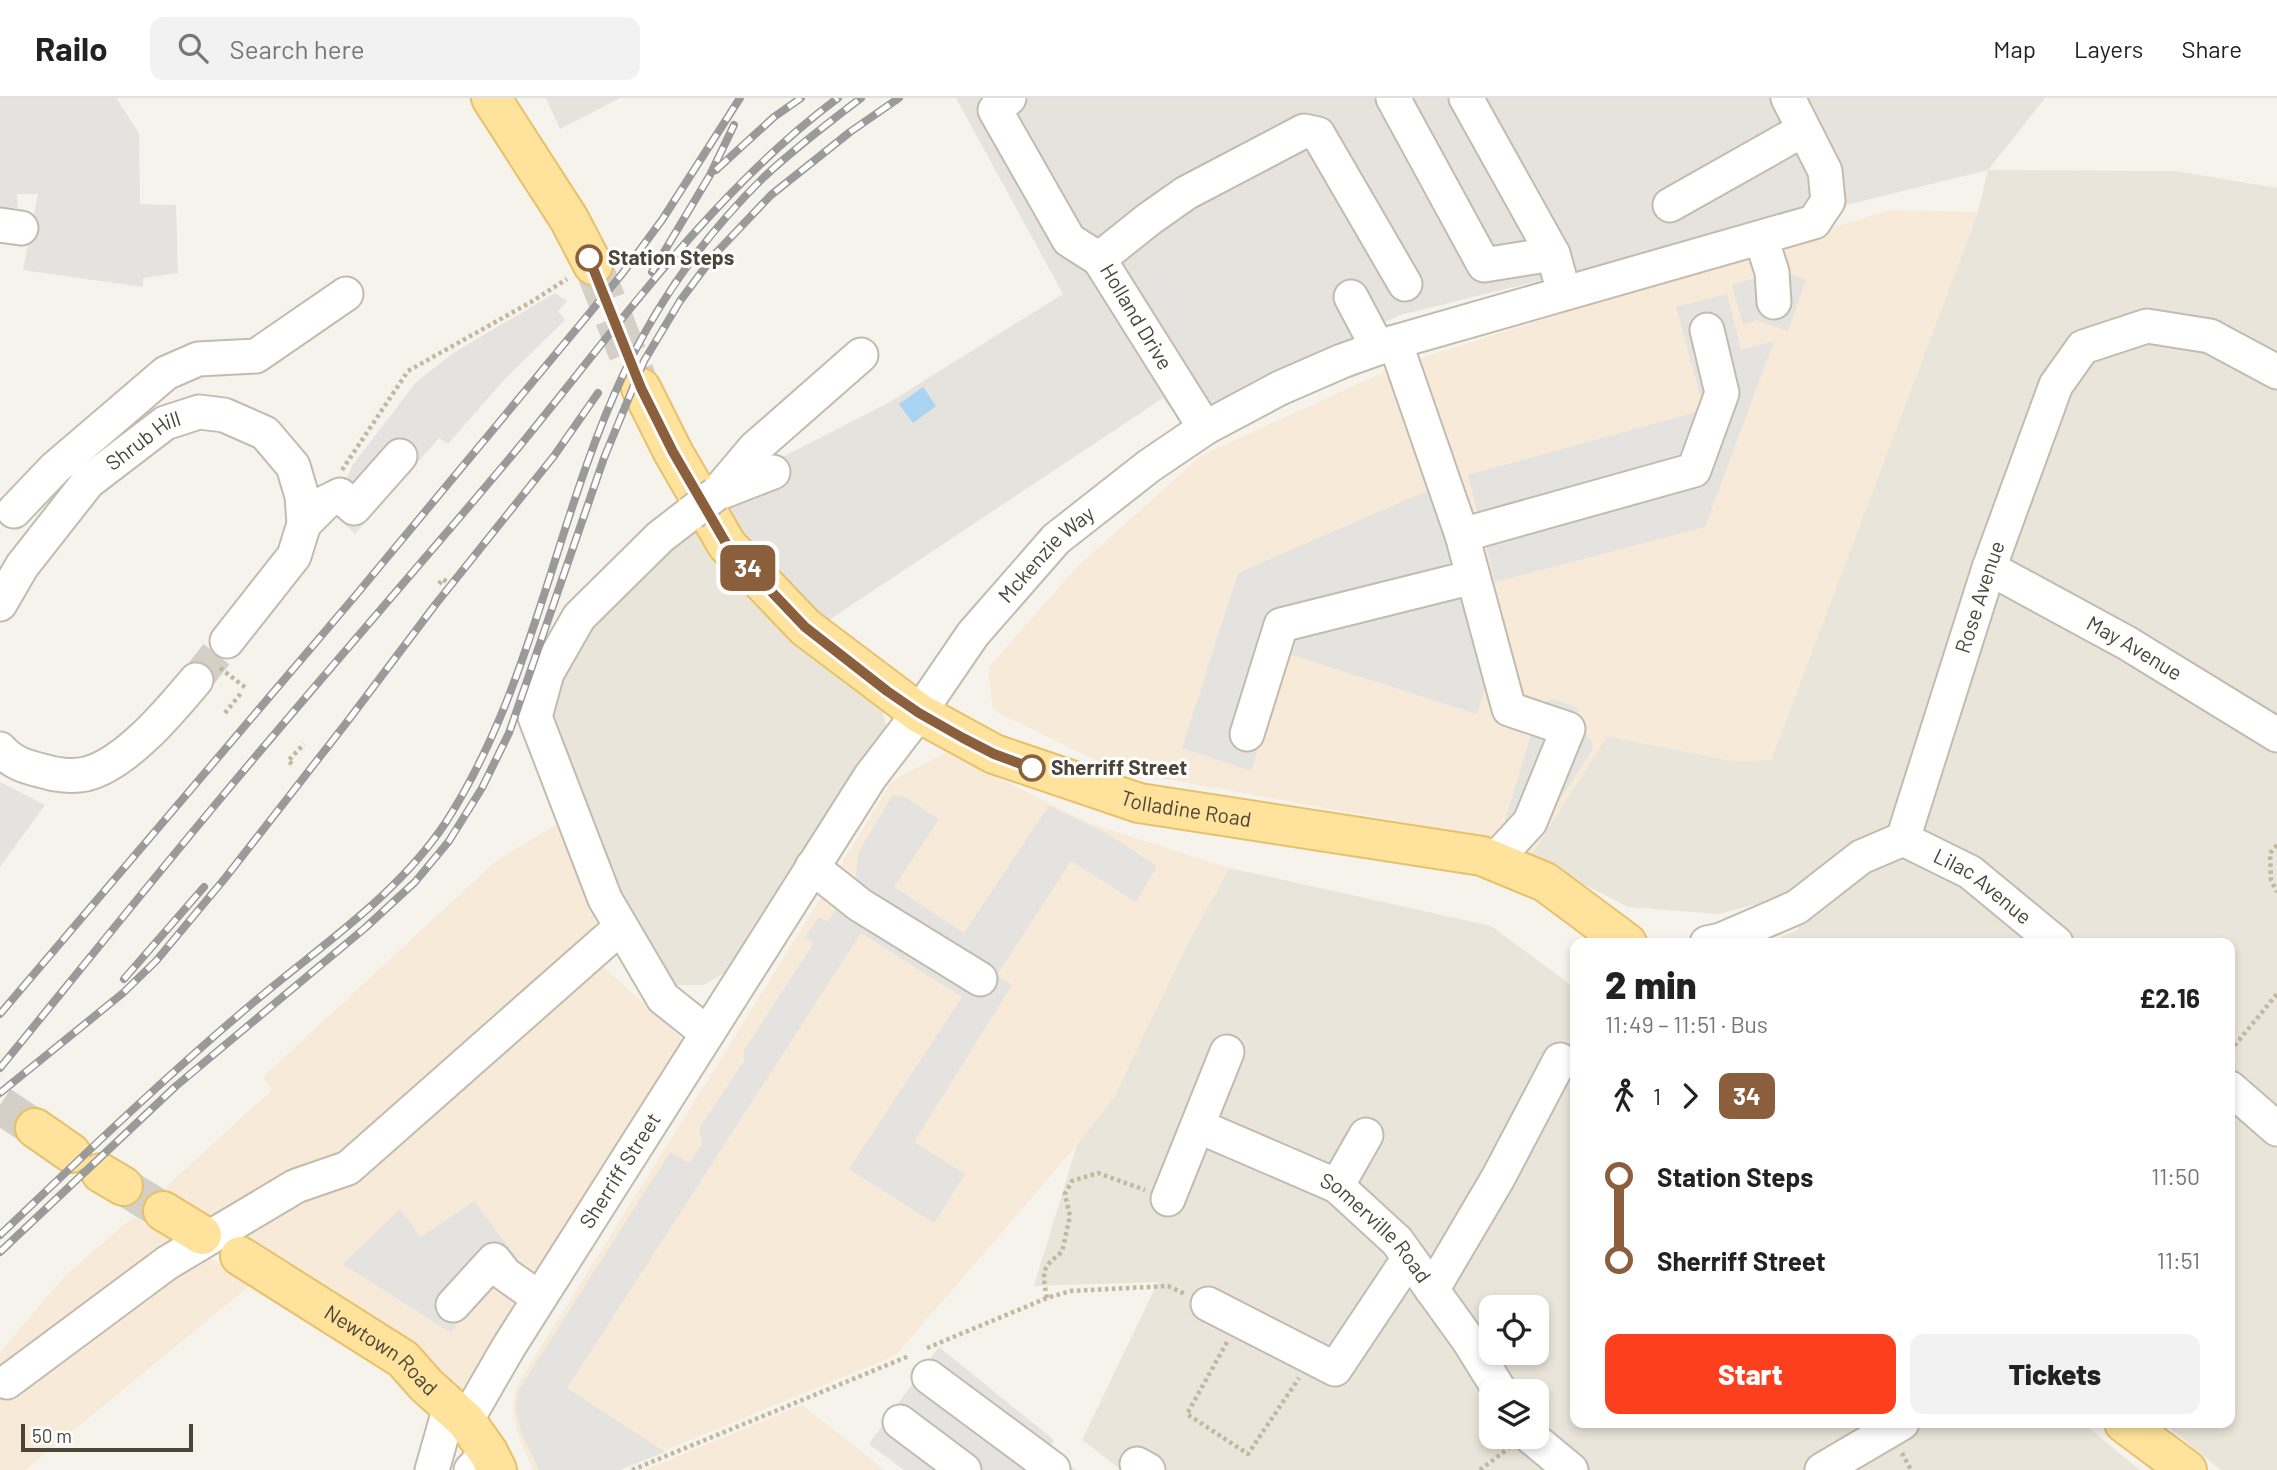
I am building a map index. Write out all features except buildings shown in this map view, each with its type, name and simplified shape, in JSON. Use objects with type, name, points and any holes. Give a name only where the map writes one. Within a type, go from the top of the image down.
[{"type":"main road","points":[[491,98],[569,219],[592,264]]},
{"type":"main road","name":"Tolladine Road","points":[[641,388],[673,452],[727,545],[805,627],[919,713],[994,754],[1139,803],[1482,856],[1545,882],[1620,938]]},
{"type":"main road","points":[[35,1128],[98,1171]]},
{"type":"main road","points":[[163,1211],[202,1235]]},
{"type":"main road","name":"Newtown Road","points":[[240,1256],[403,1359],[426,1385],[458,1414],[485,1464]]},
{"type":"main road","points":[[2131,1428],[2187,1470]]},
{"type":"street","points":[[1009,98],[995,110],[1001,122],[1069,240],[1099,259]]},
{"type":"street","points":[[1393,98],[1484,265],[1553,254]]},
{"type":"street","points":[[1466,98],[1553,254],[1565,294]]},
{"type":"street","points":[[1670,205],[1803,130],[1788,98]]},
{"type":"street","name":"Mckenzie Way","points":[[919,713],[973,634],[1056,539],[1149,466],[1205,428],[1280,388],[1387,345],[1814,222],[1828,201],[1825,172],[1803,130]]},
{"type":"street","name":"Holland Drive","points":[[1205,428],[1099,259],[1149,219],[1186,193],[1304,131],[1318,134],[1405,284]]},
{"type":"street","points":[[1761,238],[1772,272],[1774,302]]},
{"type":"street","points":[[7,511],[166,373],[198,359],[256,356],[346,294]]},
{"type":"street","points":[[1351,297],[1387,345],[1462,535],[1509,709],[1568,729],[1530,822],[1494,861]]},
{"type":"street","name":"Rose Avenue","points":[[1903,839],[1989,568],[2056,385],[2083,347],[2147,326],[2210,337],[2277,372]]},
{"type":"street","points":[[1462,535],[1694,470],[1722,393],[1707,330]]},
{"type":"street","points":[[707,1033],[663,998],[605,899],[535,717],[547,673],[579,618],[660,537],[704,503],[755,448],[861,355]]},
{"type":"street","name":"Shrub Hill","points":[[0,604],[22,566],[88,482],[165,423],[199,412],[224,415],[265,433],[293,466],[302,496],[315,513],[294,556],[214,662],[167,715],[118,759],[85,774],[56,775],[22,766],[2,757]]},
{"type":"street","points":[[315,513],[340,495],[354,508],[400,456]]},
{"type":"street","points":[[704,503],[774,472]]},
{"type":"street","points":[[7,511],[53,525]]},
{"type":"street","name":"May Avenue","points":[[1989,568],[2127,643],[2277,735]]},
{"type":"street","points":[[1247,734],[1281,625],[1473,577]]},
{"type":"street","name":"Sherriff Street","points":[[432,1470],[458,1414],[540,1298],[870,777],[919,713]]},
{"type":"street","points":[[1726,938],[1797,907],[1861,857],[1903,839]]},
{"type":"street","name":"Lilac Avenue","points":[[1903,839],[1970,872],[2050,938]]},
{"type":"street","points":[[812,867],[860,905],[980,979]]},
{"type":"street","points":[[6,1382],[167,1263],[296,1186],[348,1168],[621,927]]},
{"type":"street","points":[[1168,1199],[1227,1052]]},
{"type":"street","points":[[1432,1290],[1498,1178],[1560,1060]]},
{"type":"street","points":[[2235,1092],[2277,1129]]},
{"type":"street","name":"Somerville Road","points":[[1198,1126],[1338,1186],[1397,1241],[1469,1341],[1493,1379]]},
{"type":"street","points":[[1338,1186],[1366,1135]]},
{"type":"street","points":[[1208,1304],[1324,1363],[1409,1258]]},
{"type":"street","points":[[453,1305],[494,1260],[505,1274],[540,1298]]},
{"type":"street","points":[[929,1377],[1053,1470]]},
{"type":"street","points":[[900,1422],[964,1470]]},
{"type":"street","points":[[1822,1470],[1855,1433],[1878,1428]]},
{"type":"street","points":[[1536,1449],[1571,1470]]},
{"type":"path","points":[[315,513],[408,371],[531,302],[592,264]]},
{"type":"path","points":[[439,584],[443,579],[447,582]]},
{"type":"path","points":[[214,662],[244,690],[225,713]]},
{"type":"path","points":[[292,765],[288,761],[304,744]]},
{"type":"path","points":[[2277,845],[2270,853],[2271,880],[2277,892]]},
{"type":"path","points":[[2235,1045],[2277,994]]},
{"type":"path","points":[[1046,1298],[1042,1276],[1046,1264],[1062,1252],[1070,1216],[1065,1194],[1072,1181],[1098,1173],[1168,1199]]},
{"type":"path","points":[[1240,1320],[1187,1414],[1248,1454],[1324,1363]]},
{"type":"path","points":[[1480,1470],[1510,1449]]},
{"type":"shaded area","points":[[0,98],[116,98],[139,133],[140,204],[176,205],[178,273],[143,278],[143,287],[23,270],[38,194],[17,194],[18,208],[0,208]]},
{"type":"shaded area","points":[[546,98],[620,98],[560,129]]},
{"type":"shaded area","points":[[956,98],[2045,98],[1988,170],[1400,315],[1178,419],[1163,398],[826,622],[744,537],[724,505],[726,486],[890,402],[1063,294]]},
{"type":"shaded area","points":[[1988,170],[2176,171],[2277,188],[2277,1470],[2221,1470],[2169,1428],[2235,1428],[2235,938],[1778,938],[1799,929],[1779,898],[1719,914],[1628,907],[1530,857],[1607,736],[1734,761],[1771,760],[1978,212]]},
{"type":"shaded area","points":[[1889,210],[1978,212],[1771,760],[1734,761],[1607,736],[1530,857],[1480,836],[1116,770],[993,710],[988,668],[1077,567],[1202,455],[1402,364]]},
{"type":"shaded area","points":[[1780,270],[1806,280],[1788,331],[1757,320],[1743,325],[1732,285]]},
{"type":"shaded area","points":[[1162,272],[1194,326],[1178,335],[1146,281]]},
{"type":"shaded area","points":[[1376,280],[1385,297],[1331,326],[1321,309]]},
{"type":"shaded area","points":[[555,293],[567,301],[558,311],[565,320],[503,381],[448,444],[439,438],[355,534],[333,513],[352,466],[416,382],[455,352]]},
{"type":"shaded area","points":[[1727,294],[1741,350],[1774,341],[1705,527],[1495,582],[1468,475],[1704,410],[1676,307]]},
{"type":"shaded area","points":[[1429,490],[1490,674],[1477,714],[1289,654],[1251,771],[1182,748],[1238,573]]},
{"type":"shaded area","points":[[691,520],[882,708],[886,727],[728,971],[703,985],[675,985],[603,860],[555,741],[553,696],[586,619]]},
{"type":"shaded area","points":[[1554,699],[1579,709],[1572,726],[1591,740],[1593,749],[1531,843],[1501,834],[1531,735],[1545,702]]},
{"type":"shaded area","points":[[946,752],[1089,823],[1229,868],[1186,947],[1114,1097],[1077,1145],[896,1355],[617,1470],[533,1470],[517,1431],[513,1413],[515,1390],[520,1380],[892,781]]},
{"type":"shaded area","points":[[0,782],[45,805],[0,867]]},
{"type":"shaded area","points":[[902,795],[939,819],[894,887],[964,933],[1049,806],[1106,833],[1157,866],[1136,902],[1071,861],[997,975],[1012,985],[914,1142],[965,1174],[934,1223],[849,1169],[962,997],[861,933],[567,1388],[665,1452],[620,1470],[539,1470],[521,1432],[516,1410],[519,1390],[670,1152],[689,1163],[702,1144],[699,1129],[744,1061],[744,1050],[814,943],[805,937],[819,917],[828,922],[856,875],[858,853],[892,796]]},
{"type":"shaded area","points":[[560,822],[595,921],[603,966],[685,1042],[464,1395],[158,1194],[272,1090],[263,1077],[496,861]]},
{"type":"shaded area","points":[[1229,868],[1491,926],[1570,984],[1570,1428],[2089,1428],[2140,1470],[1122,1470],[1082,1440],[1158,1282],[1034,1286],[1077,1145],[1114,1097],[1186,947]]},
{"type":"shaded area","points":[[474,1201],[520,1262],[481,1291],[451,1333],[343,1264],[400,1209],[421,1237]]},
{"type":"shaded area","points":[[133,1217],[254,1282],[25,1470],[0,1470],[0,1353],[64,1277]]},
{"type":"shaded area","points":[[939,1347],[1054,1440],[1047,1454],[1077,1470],[904,1470],[869,1444]]},
{"type":"shaded area","points":[[802,1405],[885,1470],[645,1470]]},
{"type":"water","points":[[923,387],[936,406],[913,423],[899,404]]},
{"type":"tunnel","points":[[593,265],[641,388]]},
{"type":"tunnel","points":[[196,680],[227,641]]},
{"type":"tunnel","points":[[0,1105],[35,1128]]},
{"type":"tunnel","points":[[123,1186],[163,1211]]},
{"type":"railway","points":[[0,1014],[356,595],[622,274],[662,220],[740,98]]},
{"type":"railway","points":[[716,170],[774,117],[801,98]]},
{"type":"railway","points":[[0,1068],[295,709],[509,459],[663,268],[747,177],[791,136],[838,98]]},
{"type":"railway","points":[[0,1235],[189,1059],[381,897],[426,849],[446,822],[476,769],[501,715],[523,658],[600,429],[624,373],[652,320],[685,269],[743,199],[787,156],[861,98]]},
{"type":"railway","points":[[0,1252],[176,1086],[365,928],[415,882],[449,841],[482,788],[509,733],[604,458],[644,361],[680,301],[715,254],[771,195],[850,132],[899,98]]},
{"type":"railway","points":[[652,272],[710,175],[734,125]]},
{"type":"railway","points":[[0,1093],[123,993],[156,961],[226,877],[435,605],[554,456],[598,393]]},
{"type":"railway","points":[[124,979],[204,887]]},
{"type":"bus line","name":"34","points":[[589,258],[641,388],[673,452],[727,545],[805,627],[887,691],[963,738],[994,754],[1032,768]]},
{"type":"place","name":"Station Steps","points":[[589,258]]},
{"type":"place","name":"Sherriff Street","points":[[1032,768]]}]
